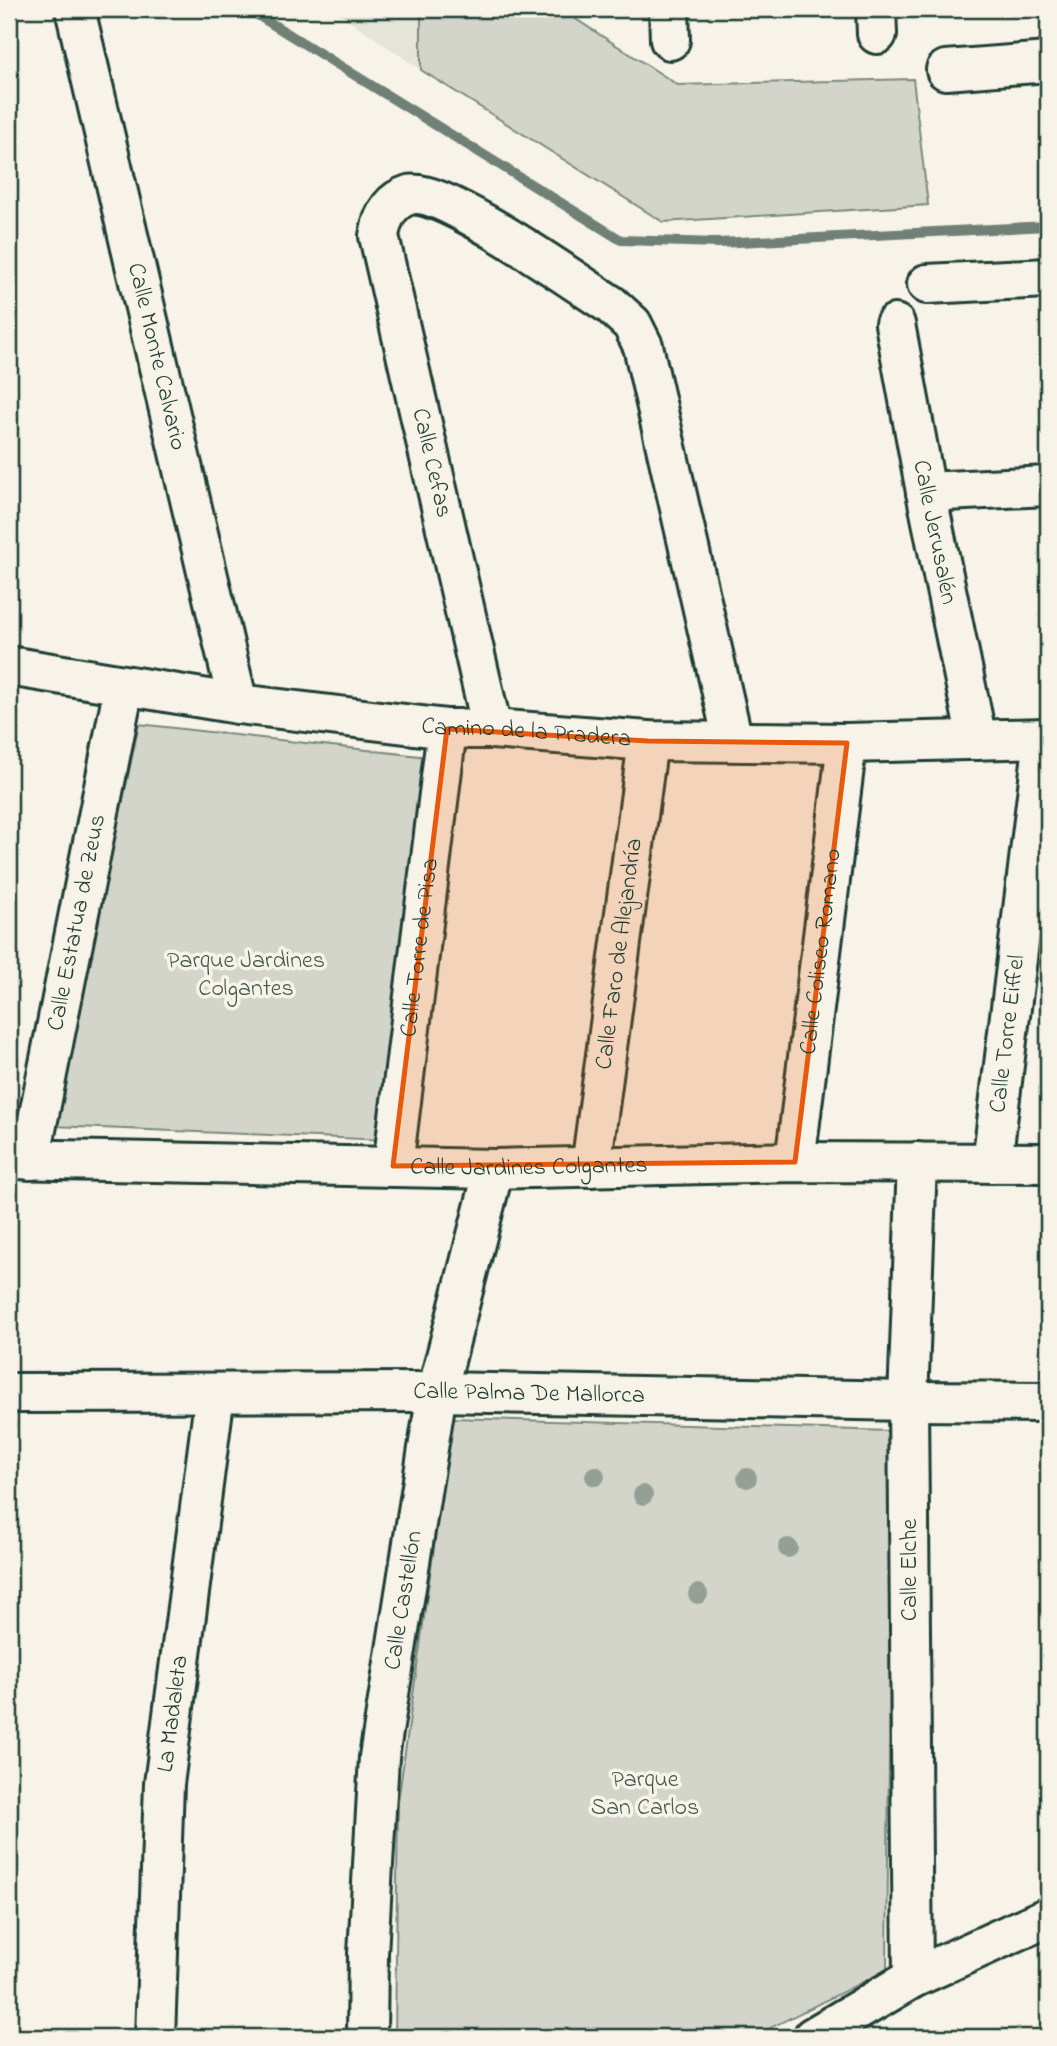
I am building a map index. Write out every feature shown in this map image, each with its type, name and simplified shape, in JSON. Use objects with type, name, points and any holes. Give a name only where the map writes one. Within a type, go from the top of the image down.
[{"type":"street","name":"Calle Monte Calvario","points":[[75,9],[238,704]]},
{"type":"street","points":[[946,70],[1048,62]]},
{"type":"street","name":"Calle Cefas","points":[[492,729],[379,236],[383,217],[396,202],[410,194],[430,196],[465,212],[611,305],[632,324],[643,346],[733,741]]},
{"type":"street","points":[[928,284],[1048,278]]},
{"type":"street","name":"Calle Jerusalén","points":[[895,324],[977,740]]},
{"type":"street","points":[[926,492],[1048,486]]},
{"type":"street","name":"Camino de la Pradera","points":[[9,666],[238,704],[447,729],[492,729],[649,741],[847,743],[1046,738]]},
{"type":"street","name":"Calle Estatua de Zeus","points":[[19,1159],[124,686]]},
{"type":"street","name":"Calle Torre de Pisa","points":[[393,1166],[447,729]]},
{"type":"street","name":"Calle Torre Eiffel","points":[[992,1163],[1046,738]]},
{"type":"street","name":"Calle Faro de Alejandría","points":[[592,1167],[649,741]]},
{"type":"street","name":"Calle Coliseo Romano","points":[[795,1162],[847,743]]},
{"type":"street","name":"Calle Jardines Colgantes","points":[[19,1159],[494,1169],[795,1162],[1048,1163]]},
{"type":"street","name":"Calle Elche","points":[[913,1978],[908,1401],[917,1162]]},
{"type":"street","name":"Calle Castellón","points":[[368,2037],[368,1954],[379,1757],[437,1392],[494,1169]]},
{"type":"street","name":"Calle Palma De Mallorca","points":[[9,1393],[437,1392],[1048,1402]]},
{"type":"street","name":"La Madaleta","points":[[155,2037],[164,1784],[215,1393]]},
{"type":"street","points":[[813,2037],[851,2027],[913,1978],[1048,1917]]},
{"type":"highlighted area","points":[[447,729],[648,741],[847,743],[795,1162],[393,1166]]},
{"type":"shaded area","points":[[333,9],[421,9],[421,70]]},
{"type":"green space","points":[[421,9],[560,9],[678,85],[913,79],[928,205],[663,222],[421,70]]},
{"type":"green space","name":"Parque Jardines Colgantes","points":[[139,724],[428,757],[386,1140],[53,1126]]},
{"type":"green space","name":"Parque San Carlos","points":[[452,1418],[892,1431],[887,1970],[752,2037],[395,2037],[398,1802]]},
{"type":"waterway","points":[[248,9],[621,240],[719,243],[1048,226]]}]
